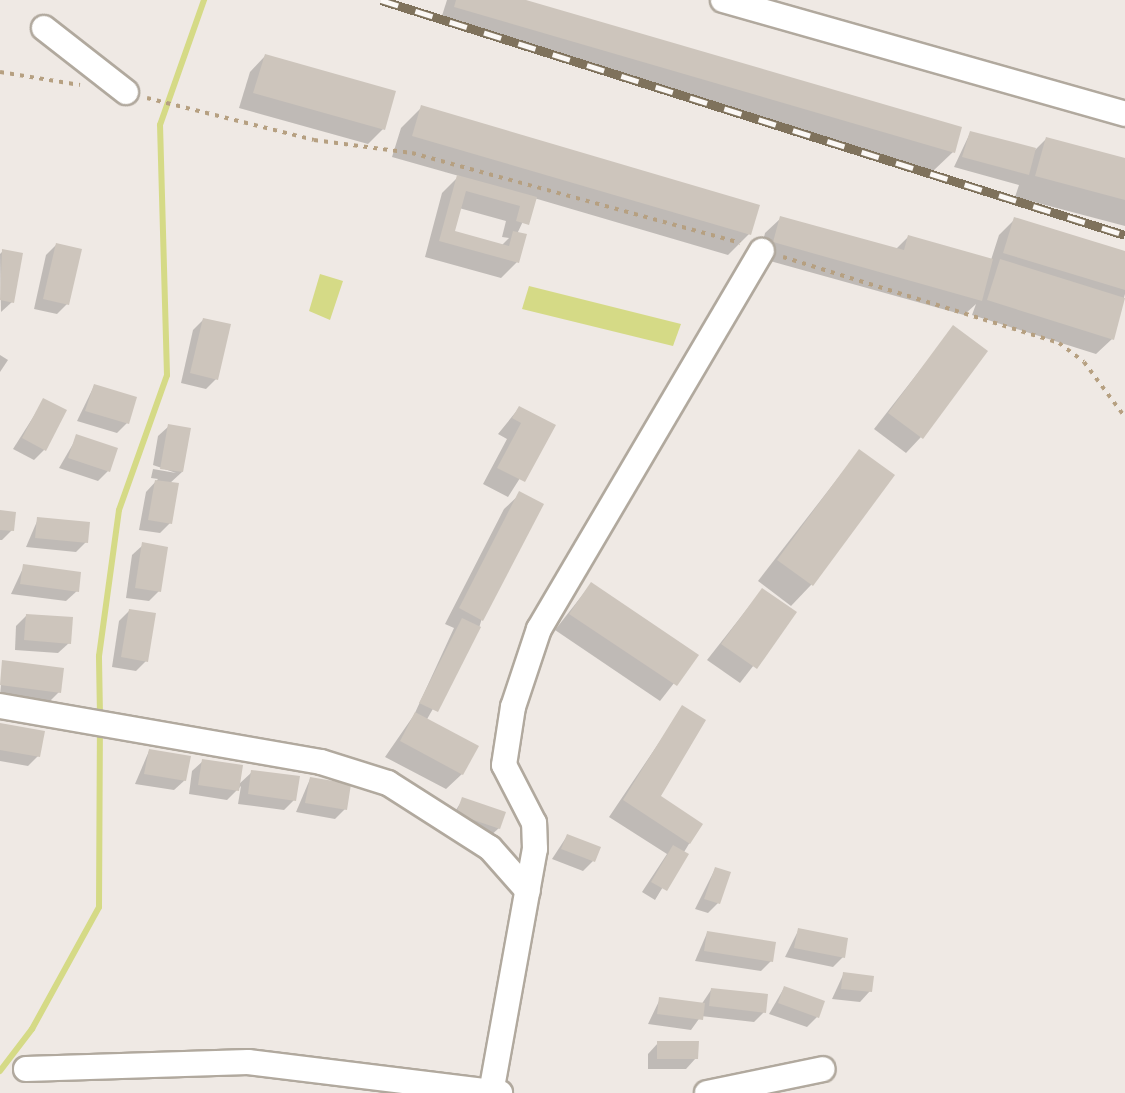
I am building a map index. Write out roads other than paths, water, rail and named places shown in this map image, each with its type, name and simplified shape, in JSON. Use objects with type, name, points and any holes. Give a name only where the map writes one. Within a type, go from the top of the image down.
[{"type":"street","points":[[723,0],[1125,114]]},
{"type":"street","points":[[44,28],[126,92]]},
{"type":"street","points":[[26,1069],[248,1062],[494,1093],[528,891],[534,823],[509,786],[504,737],[539,629],[762,251]]},
{"type":"street","points":[[0,706],[321,762],[388,783],[490,848],[528,891]]},
{"type":"street","points":[[707,1093],[823,1069]]},
{"type":"waterway","points":[[100,716],[99,656],[119,510],[167,375],[160,125],[204,0]]},
{"type":"waterway","points":[[0,1071],[32,1029],[99,907],[100,728]]},
{"type":"railway","points":[[381,0],[1125,235]]}]
